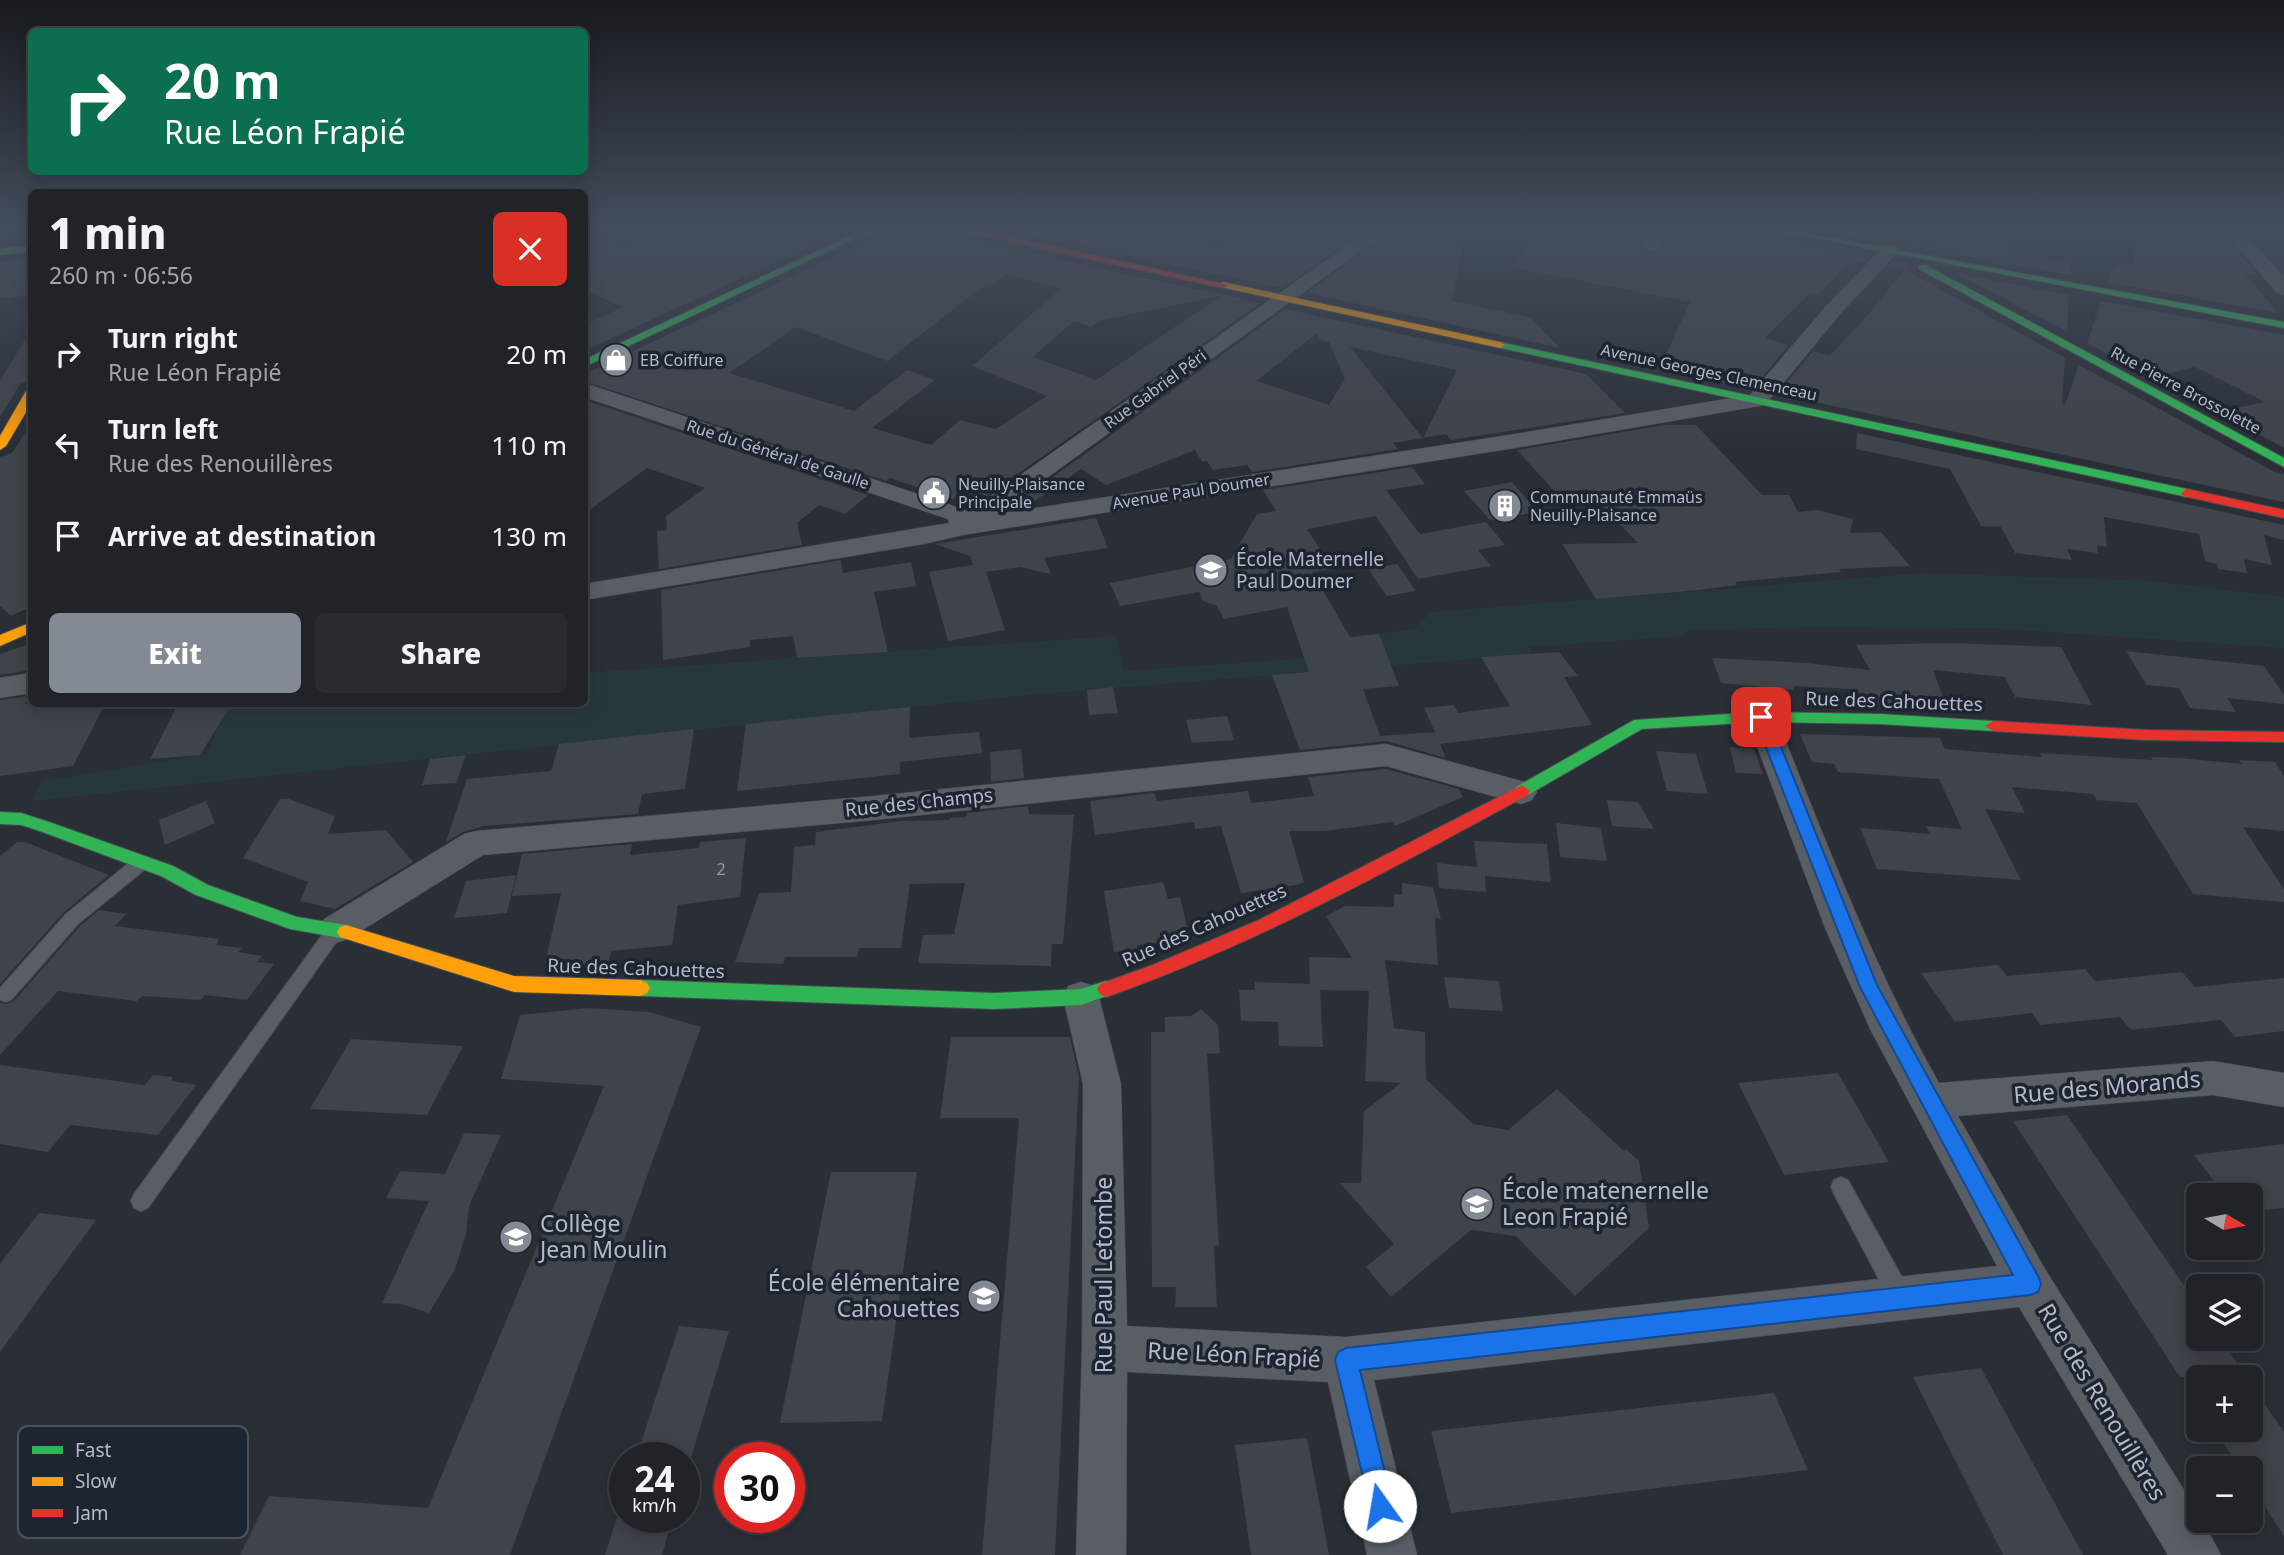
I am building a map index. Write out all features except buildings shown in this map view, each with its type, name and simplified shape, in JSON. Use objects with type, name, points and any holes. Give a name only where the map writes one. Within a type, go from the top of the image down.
[{"type":"street","points":[[588,362],[716,302]]},
{"type":"street","name":"Rue Gabriel Péri","points":[[963,527],[1277,302]]},
{"type":"street","name":"Avenue Georges Clemenceau","points":[[1299,302],[2284,514]]},
{"type":"street","points":[[1757,400],[1841,302]]},
{"type":"street","name":"Rue Pierre Brossolette","points":[[1986,302],[2284,463]]},
{"type":"street","points":[[2161,302],[2284,325]]},
{"type":"street","name":"Rue du Général de Gaulle","points":[[588,391],[959,514],[963,527]]},
{"type":"street","points":[[0,446],[28,398]]},
{"type":"street","name":"Avenue Paul Doumer","points":[[588,591],[924,536],[963,527],[1515,441],[1757,400]]},
{"type":"street","points":[[0,641],[28,628]]},
{"type":"street","points":[[0,688],[28,683]]},
{"type":"street","name":"Rue des Cahouettes","points":[[0,818],[21,819],[43,826],[167,871],[202,890],[296,924],[337,929],[514,984],[958,1002],[1081,997],[1155,973],[1301,906],[1521,792],[1639,724],[1761,717],[1880,719],[2147,735],[2284,737]]},
{"type":"street","name":"Rue des Renouillères","points":[[1761,717],[1860,968],[1929,1101],[2030,1284],[2196,1555]]},
{"type":"street","name":"Rue des Champs","points":[[337,929],[477,843],[874,808],[1386,755],[1521,792]]},
{"type":"street","name":"Rue Paul Letombe","points":[[1081,997],[1102,1084],[1105,1348],[1101,1555]]},
{"type":"street","name":"Rue des Morands","points":[[1929,1101],[2213,1078],[2284,1090]]},
{"type":"street","name":"Rue Léon Frapié","points":[[1105,1348],[1346,1360],[2030,1284]]},
{"type":"street","points":[[1346,1360],[1392,1555]]},
{"type":"lane","points":[[6,994],[72,919],[142,862]]},
{"type":"lane","points":[[141,1201],[337,929]]},
{"type":"lane","points":[[1841,1187],[1901,1298]]},
{"type":"shaded area","points":[[1925,573],[2150,581],[2284,597],[2284,648],[1992,628],[1814,627],[1690,630],[1682,636],[1529,647],[1531,654],[1015,696],[32,801],[42,781],[206,754],[228,707],[588,707],[588,673],[1116,636],[1124,671],[1314,658],[1379,634],[1414,629],[1431,612]]},
{"type":"traffic: fast","points":[[588,362],[716,302]]},
{"type":"traffic: fast","points":[[1986,302],[2284,463]]},
{"type":"traffic: fast","points":[[2159,302],[2284,325]]},
{"type":"traffic: fast","points":[[1500,345],[2187,493]]},
{"type":"traffic: fast","points":[[1522,791],[1639,724],[1761,717],[1880,719],[1993,726]]},
{"type":"traffic: fast","points":[[0,818],[21,819],[43,826],[167,871],[202,890],[296,924],[346,932]]},
{"type":"traffic: fast","points":[[641,988],[994,1001],[1081,997],[1106,989]]},
{"type":"traffic: slow","points":[[1299,302],[1500,345]]},
{"type":"traffic: slow","points":[[0,446],[28,398]]},
{"type":"traffic: slow","points":[[0,641],[28,628]]},
{"type":"traffic: slow","points":[[346,932],[514,984],[641,988]]},
{"type":"traffic: jam","points":[[2187,493],[2284,514]]},
{"type":"traffic: jam","points":[[1993,726],[2147,735],[2284,737]]},
{"type":"traffic: jam","points":[[1106,989],[1159,970],[1265,925],[1522,791]]},
{"type":"place","name":"EB Coiffure","points":[[616,360]]},
{"type":"place","name":"Neuilly-Plaisance Principale","points":[[934,493]]},
{"type":"place","name":"Communauté Emmaüs Neuilly-Plaisance","points":[[1505,506]]},
{"type":"place","name":"École Maternelle Paul Doumer","points":[[1211,570]]},
{"type":"place","name":"École matenernelle Leon Frapié","points":[[1477,1204]]},
{"type":"place","name":"Collège Jean Moulin","points":[[516,1237]]},
{"type":"place","name":"École élémentaire Cahouettes","points":[[984,1296]]},
{"type":"route","points":[[1380,1506],[1346,1360],[2030,1284],[1869,987],[1843,928],[1761,717]]}]
